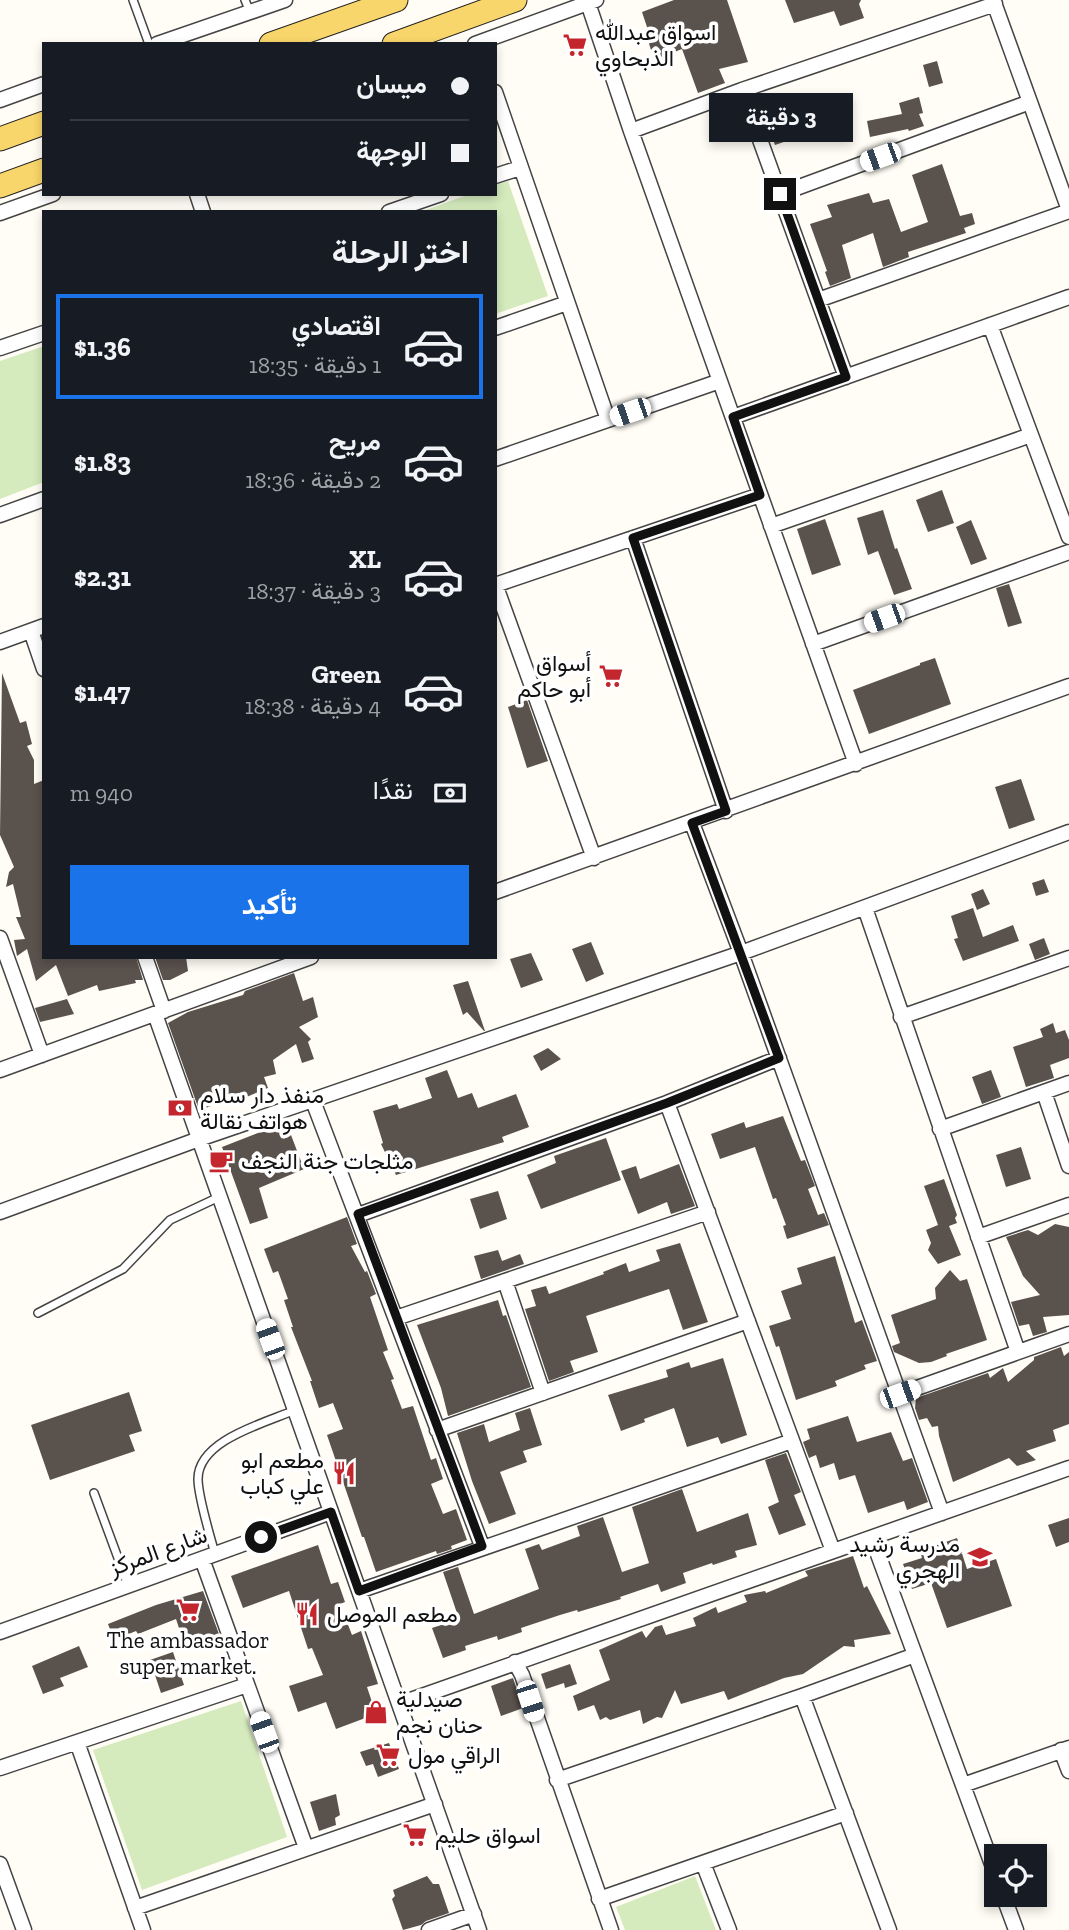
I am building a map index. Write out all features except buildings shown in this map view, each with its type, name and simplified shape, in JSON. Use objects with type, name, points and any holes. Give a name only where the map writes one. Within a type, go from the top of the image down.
[{"type":"main road","points":[[277,42],[396,0]]},
{"type":"main road","points":[[400,42],[515,0]]},
{"type":"main road","points":[[0,139],[42,125]]},
{"type":"main road","points":[[0,186],[42,171]]},
{"type":"street","points":[[162,42],[248,6],[285,0]]},
{"type":"street","points":[[481,42],[593,2],[631,131],[856,764]]},
{"type":"street","points":[[631,131],[994,2],[1069,211],[818,300]]},
{"type":"street","points":[[0,100],[42,86]]},
{"type":"street","points":[[742,90],[846,377]]},
{"type":"street","points":[[497,98],[608,420]]},
{"type":"street","points":[[780,194],[1030,102]]},
{"type":"street","points":[[497,175],[520,168]]},
{"type":"street","points":[[0,213],[47,196]]},
{"type":"street","points":[[395,210],[435,196]]},
{"type":"street","points":[[733,417],[1069,297]]},
{"type":"street","points":[[497,327],[567,303]]},
{"type":"street","points":[[990,326],[1069,537]]},
{"type":"street","points":[[0,348],[42,334]]},
{"type":"street","points":[[497,458],[720,381]]},
{"type":"street","points":[[771,526],[1031,435]]},
{"type":"street","points":[[497,584],[760,495]]},
{"type":"street","points":[[0,515],[42,500]]},
{"type":"street","points":[[633,538],[726,811]]},
{"type":"street","points":[[813,644],[1069,552]]},
{"type":"street","points":[[497,591],[594,858]]},
{"type":"street","points":[[0,642],[37,629],[42,658]]},
{"type":"street","points":[[497,891],[1069,686]]},
{"type":"street","points":[[692,823],[942,1513]]},
{"type":"street","points":[[0,1212],[199,1139],[741,953],[1069,832]]},
{"type":"street","points":[[865,908],[1018,1353]]},
{"type":"street","points":[[0,938],[42,1055]]},
{"type":"street","points":[[901,1017],[1069,958]]},
{"type":"street","points":[[146,959],[159,1013],[199,1139],[479,1930]]},
{"type":"street","points":[[0,1070],[159,1013],[284,962]]},
{"type":"street","points":[[358,1214],[667,1103],[779,1058]]},
{"type":"street","points":[[940,1129],[1069,1083]]},
{"type":"street","points":[[1044,1092],[1069,1166]]},
{"type":"street","points":[[313,1101],[482,1546]]},
{"type":"street","points":[[667,1103],[832,1551]]},
{"type":"street","points":[[978,1237],[1069,1205]]},
{"type":"street","points":[[396,1318],[708,1212]]},
{"type":"street","points":[[505,1281],[543,1393]]},
{"type":"street","points":[[437,1430],[748,1321]]},
{"type":"street","points":[[900,1394],[1069,1334]]},
{"type":"street","points":[[359,1591],[482,1546],[792,1441]]},
{"type":"street","points":[[399,1704],[1069,1468]]},
{"type":"street","name":"شارع المركز","points":[[0,1632],[331,1512]]},
{"type":"street","points":[[873,1538],[985,1844]]},
{"type":"street","points":[[208,1557],[247,1685],[306,1849]]},
{"type":"street","points":[[557,1780],[915,1655]]},
{"type":"street","points":[[515,1662],[522,1675],[611,1930]]},
{"type":"street","points":[[0,1768],[247,1685]]},
{"type":"street","points":[[802,1696],[889,1930]]},
{"type":"street","points":[[77,1742],[143,1930]]},
{"type":"street","points":[[963,1784],[1065,1749],[1069,1771]]},
{"type":"street","points":[[135,1908],[435,1804]]},
{"type":"street","points":[[599,1899],[846,1814]]},
{"type":"street","points":[[704,1863],[729,1930]]},
{"type":"street","points":[[0,1864],[24,1930]]},
{"type":"street","points":[[1007,1907],[1016,1930]]},
{"type":"street","points":[[429,1930],[474,1914]]},
{"type":"lane","points":[[133,0],[148,42]]},
{"type":"lane","points":[[38,1313],[123,1269],[170,1220],[219,1197]]},
{"type":"lane","points":[[208,1557],[198,1478],[204,1458],[218,1443],[295,1410]]},
{"type":"lane","points":[[94,1493],[128,1586]]},
{"type":"green space","points":[[508,181],[548,296],[497,313],[497,210],[426,210],[464,196],[497,196],[497,184]]},
{"type":"green space","points":[[42,347],[42,483],[0,499],[0,361]]},
{"type":"green space","points":[[241,1701],[287,1837],[142,1890],[93,1750]]},
{"type":"green space","points":[[695,1876],[716,1930],[625,1930],[616,1907]]},
{"type":"place","name":"اسواق عبدالله الذبحاوي","points":[[575,45]]},
{"type":"place","name":"أسواق أبو حاكم","points":[[611,676]]},
{"type":"place","name":"منفذ دار سلام هواتف نقالة","points":[[180,1108]]},
{"type":"place","name":"مثلجات جنة النجف","points":[[221,1161]]},
{"type":"place","name":"مطعم ابو علي كباب","points":[[344,1473]]},
{"type":"place","name":"مدرسة رشيد الهجري","points":[[980,1557]]},
{"type":"place","name":"The ambassador super market.","points":[[188,1610]]},
{"type":"place","name":"مطعم الموصل","points":[[307,1614]]},
{"type":"place","name":"صيدلية حنان نجم","points":[[376,1712]]},
{"type":"place","name":"الراقي مول","points":[[388,1755]]},
{"type":"place","name":"اسواق حليم","points":[[415,1835]]},
{"type":"route","points":[[261,1537],[331,1512],[359,1591],[482,1546],[358,1214],[667,1103],[779,1058],[692,823],[726,811],[633,538],[760,495],[733,417],[846,377],[780,194]]}]
